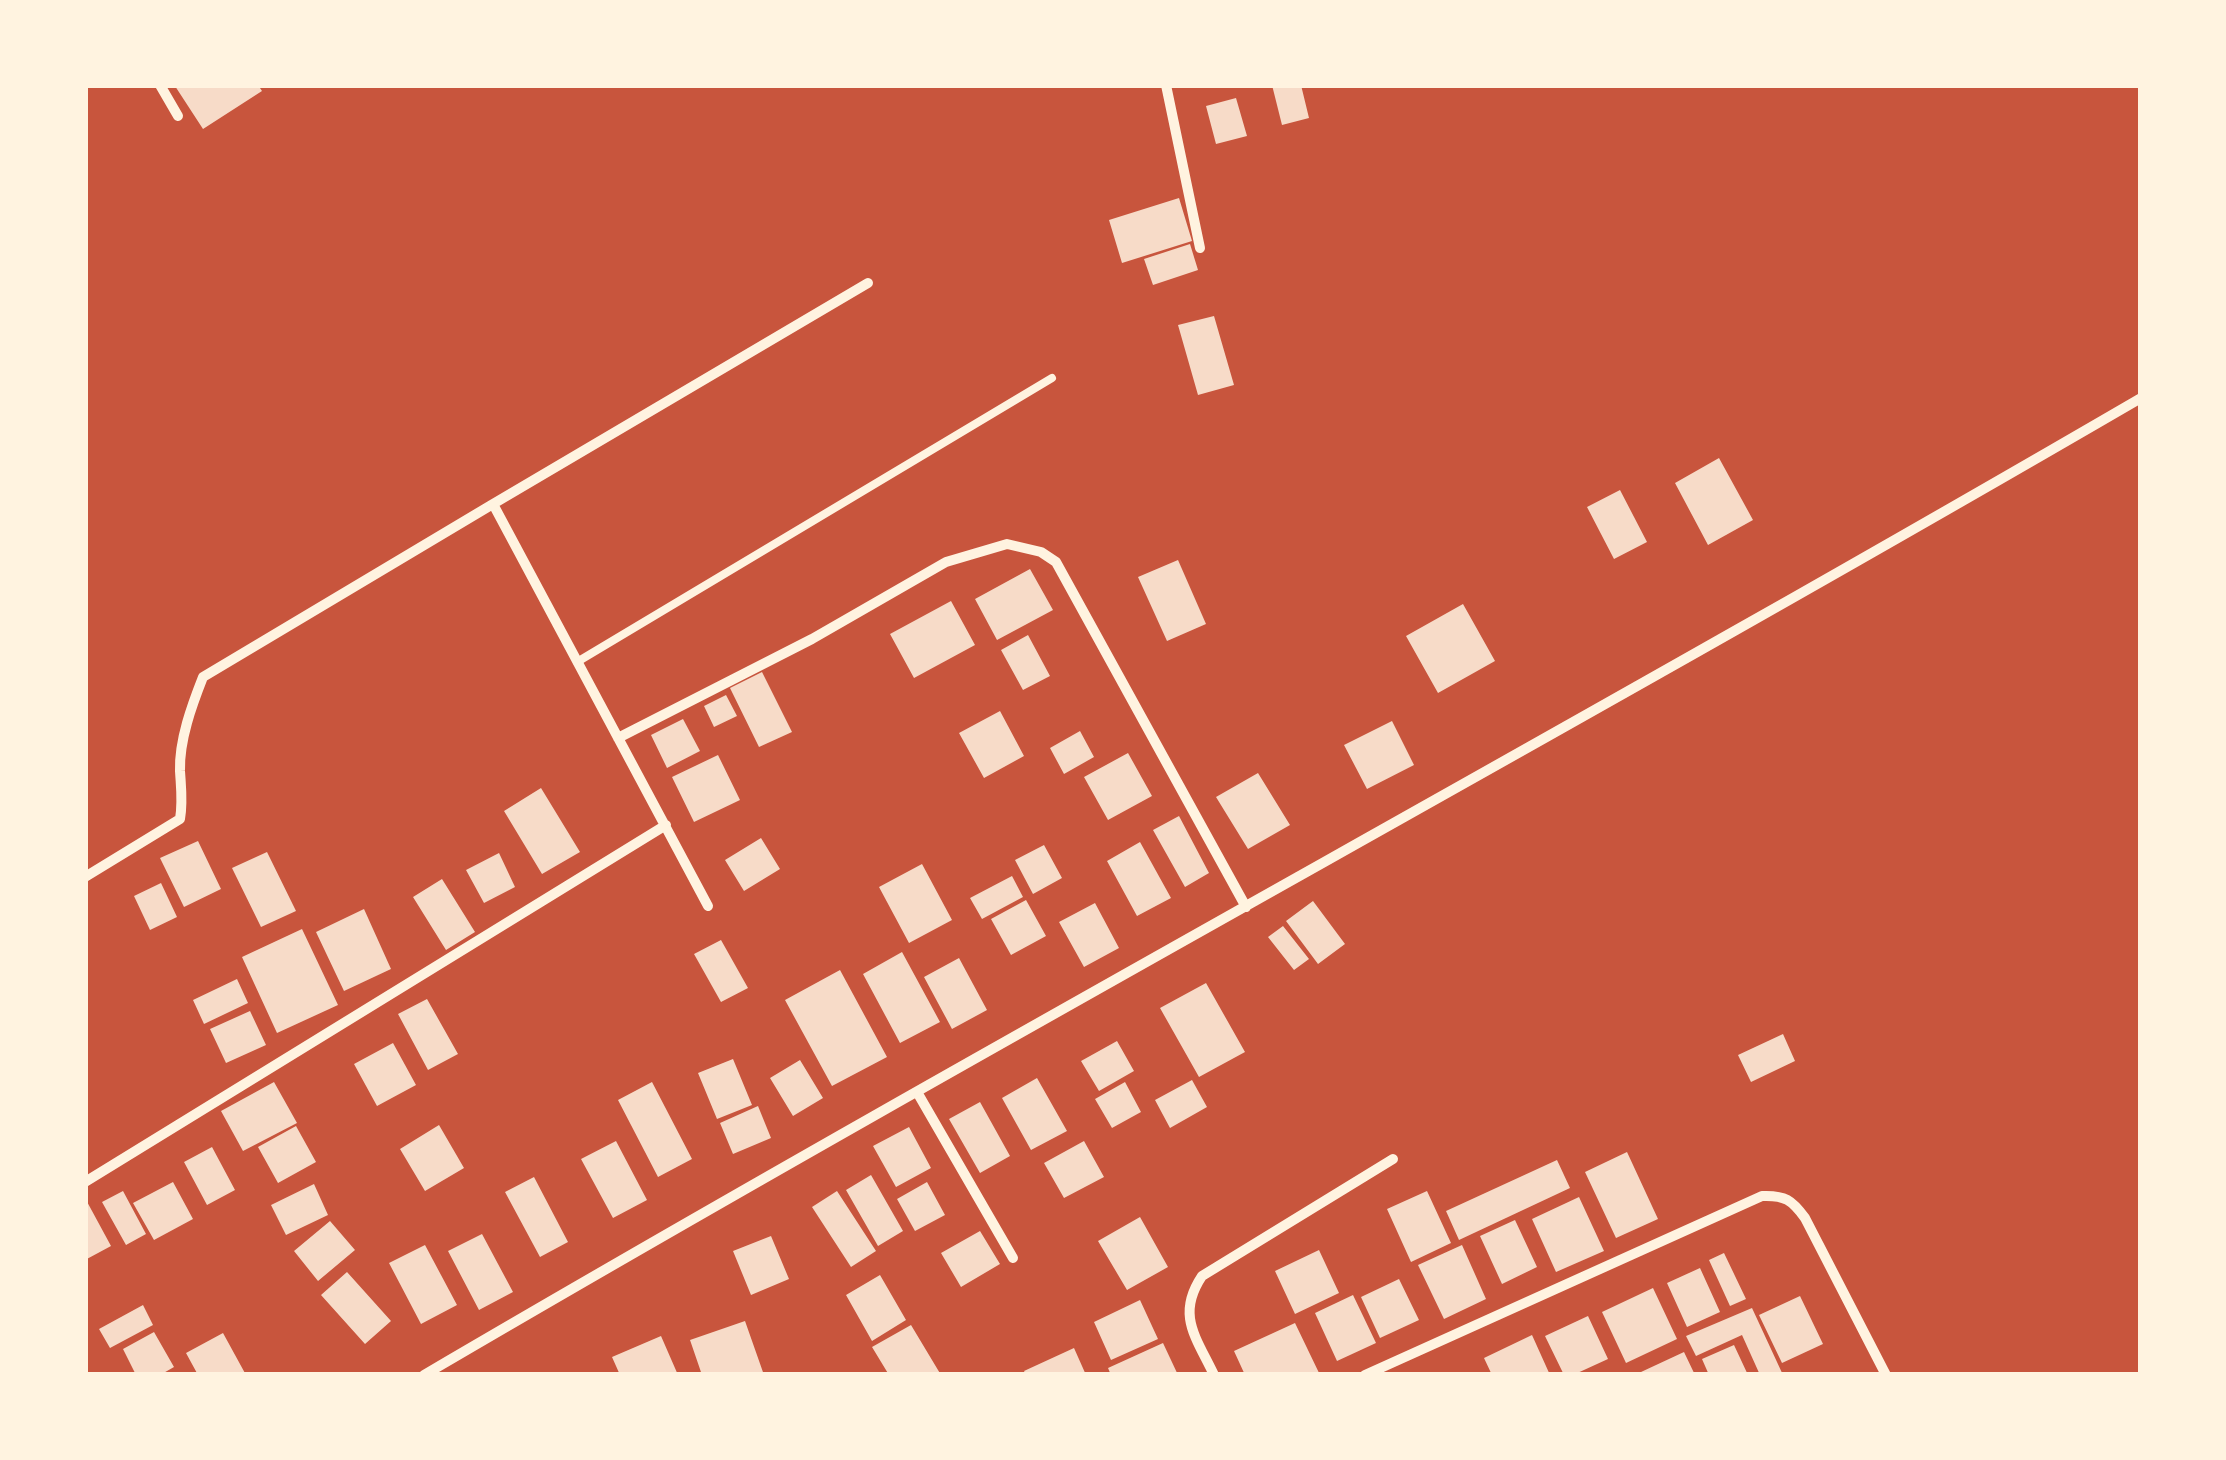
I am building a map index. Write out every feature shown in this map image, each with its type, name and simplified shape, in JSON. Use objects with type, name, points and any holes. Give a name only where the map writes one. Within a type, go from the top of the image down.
[{"type":"street","points":[[160,85],[178,116]]},
{"type":"street","points":[[1166,85],[1200,248]]},
{"type":"street","points":[[85,877],[180,819],[184,794],[180,768],[190,710],[203,677],[868,282]]},
{"type":"street","points":[[424,1375],[917,1092],[1854,565],[2141,398]]},
{"type":"street","points":[[493,504],[708,906]]},
{"type":"street","points":[[618,738],[812,639],[946,562],[1007,544],[1042,552],[1056,562],[1246,908]]},
{"type":"street","points":[[85,1182],[666,825]]},
{"type":"street","points":[[917,1092],[1013,1258]]},
{"type":"street","points":[[1214,1375],[1187,1310],[1202,1276],[1393,1159]]},
{"type":"street","points":[[1365,1375],[1762,1196],[1793,1201],[1805,1218],[1882,1374]]},
{"type":"lane","points":[[577,662],[1052,378]]},
{"type":"building","points":[[258,85],[262,91],[203,129],[175,86]]},
{"type":"building","points":[[1272,85],[1301,85],[1309,118],[1282,125]]},
{"type":"building","points":[[1236,98],[1247,136],[1216,144],[1206,106]]},
{"type":"building","points":[[1179,198],[1192,241],[1122,263],[1109,220]]},
{"type":"building","points":[[1190,244],[1198,270],[1153,285],[1144,259]]},
{"type":"building","points":[[1214,316],[1234,385],[1198,395],[1178,325]]},
{"type":"building","points":[[1719,458],[1753,520],[1708,545],[1675,483]]},
{"type":"building","points":[[1620,490],[1647,542],[1614,559],[1587,507]]},
{"type":"building","points":[[1178,560],[1206,624],[1167,641],[1138,577]]},
{"type":"building","points":[[1030,569],[1053,610],[997,640],[975,599]]},
{"type":"building","points":[[951,601],[975,645],[914,678],[890,634]]},
{"type":"building","points":[[1463,604],[1495,661],[1438,693],[1406,636]]},
{"type":"building","points":[[1028,635],[1050,676],[1023,690],[1001,650]]},
{"type":"building","points":[[762,672],[792,732],[759,747],[730,688]]},
{"type":"building","points":[[726,695],[737,716],[714,727],[704,706]]},
{"type":"building","points":[[1000,711],[1024,756],[984,778],[959,733]]},
{"type":"building","points":[[683,719],[700,751],[667,768],[651,735]]},
{"type":"building","points":[[1392,721],[1414,765],[1367,789],[1344,745]]},
{"type":"building","points":[[1080,731],[1094,757],[1064,774],[1050,748]]},
{"type":"building","points":[[1128,753],[1152,796],[1108,820],[1084,777]]},
{"type":"building","points":[[718,755],[740,800],[694,822],[672,777]]},
{"type":"building","points":[[1258,773],[1290,825],[1248,849],[1216,797]]},
{"type":"building","points":[[541,788],[580,852],[542,874],[504,811]]},
{"type":"building","points":[[1179,816],[1209,873],[1185,887],[1153,830]]},
{"type":"building","points":[[761,838],[780,869],[744,891],[725,860]]},
{"type":"building","points":[[198,841],[221,889],[184,907],[160,858]]},
{"type":"building","points":[[1140,842],[1171,898],[1137,916],[1107,861]]},
{"type":"building","points":[[1044,845],[1062,878],[1033,894],[1015,860]]},
{"type":"building","points":[[267,852],[296,911],[261,927],[232,868]]},
{"type":"building","points":[[499,853],[515,887],[484,903],[466,870]]},
{"type":"building","points":[[922,864],[952,920],[909,943],[879,887]]},
{"type":"building","points":[[1012,876],[1023,897],[982,919],[970,898]]},
{"type":"building","points":[[442,879],[475,932],[446,950],[413,897]]},
{"type":"building","points":[[161,883],[177,917],[150,930],[134,896]]},
{"type":"building","points":[[1026,900],[1046,936],[1011,955],[991,919]]},
{"type":"building","points":[[1313,901],[1345,944],[1318,964],[1286,921]]},
{"type":"building","points":[[1095,903],[1119,948],[1084,967],[1059,922]]},
{"type":"building","points":[[364,909],[391,969],[344,991],[316,932]]},
{"type":"building","points":[[1283,926],[1309,959],[1294,970],[1268,937]]},
{"type":"building","points":[[302,929],[338,1005],[277,1033],[242,957]]},
{"type":"building","points":[[721,940],[748,988],[721,1002],[694,954]]},
{"type":"building","points":[[902,952],[940,1022],[900,1043],[863,974]]},
{"type":"building","points":[[959,958],[987,1010],[952,1029],[924,977]]},
{"type":"building","points":[[840,970],[887,1057],[832,1086],[785,1000]]},
{"type":"building","points":[[237,979],[248,1003],[204,1024],[193,1000]]},
{"type":"building","points":[[1206,983],[1245,1052],[1199,1077],[1160,1008]]},
{"type":"building","points":[[427,999],[458,1054],[428,1070],[398,1014]]},
{"type":"building","points":[[250,1011],[266,1045],[226,1063],[210,1029]]},
{"type":"building","points":[[1783,1034],[1795,1061],[1751,1082],[1738,1055]]},
{"type":"building","points":[[1117,1041],[1134,1071],[1099,1091],[1081,1061]]},
{"type":"building","points":[[393,1043],[416,1085],[377,1106],[354,1064]]},
{"type":"building","points":[[733,1059],[752,1105],[717,1119],[698,1073]]},
{"type":"building","points":[[800,1060],[823,1098],[793,1116],[770,1078]]},
{"type":"building","points":[[1037,1078],[1067,1131],[1031,1150],[1002,1098]]},
{"type":"building","points":[[1192,1080],[1207,1107],[1170,1128],[1155,1100]]},
{"type":"building","points":[[274,1082],[297,1123],[243,1151],[221,1111]]},
{"type":"building","points":[[652,1082],[692,1159],[658,1177],[618,1100]]},
{"type":"building","points":[[1125,1082],[1141,1112],[1112,1128],[1095,1099]]},
{"type":"building","points":[[980,1102],[1010,1156],[980,1173],[949,1119]]},
{"type":"building","points":[[758,1106],[771,1138],[733,1154],[720,1123]]},
{"type":"building","points":[[439,1125],[464,1168],[425,1191],[400,1149]]},
{"type":"building","points":[[296,1126],[316,1162],[278,1183],[258,1147]]},
{"type":"building","points":[[909,1127],[931,1168],[896,1187],[873,1146]]},
{"type":"building","points":[[616,1141],[647,1200],[613,1218],[581,1159]]},
{"type":"building","points":[[1084,1141],[1104,1177],[1064,1198],[1044,1163]]},
{"type":"building","points":[[212,1147],[235,1190],[207,1205],[184,1162]]},
{"type":"building","points":[[1627,1152],[1658,1219],[1616,1238],[1585,1172]]},
{"type":"building","points":[[1557,1160],[1570,1188],[1459,1240],[1446,1211]]},
{"type":"building","points":[[871,1175],[903,1231],[878,1246],[846,1190]]},
{"type":"building","points":[[534,1177],[568,1242],[540,1257],[505,1192]]},
{"type":"building","points":[[173,1182],[193,1219],[154,1240],[133,1203]]},
{"type":"building","points":[[927,1182],[945,1215],[915,1231],[897,1199]]},
{"type":"building","points":[[314,1184],[328,1215],[286,1235],[271,1205]]},
{"type":"building","points":[[123,1191],[146,1234],[126,1245],[102,1202]]},
{"type":"building","points":[[837,1191],[876,1251],[851,1267],[812,1207]]},
{"type":"building","points":[[1427,1191],[1451,1243],[1411,1262],[1387,1209]]},
{"type":"building","points":[[1579,1197],[1604,1251],[1556,1272],[1532,1219]]},
{"type":"building","points":[[85,1198],[111,1246],[85,1260]]},
{"type":"building","points":[[1140,1217],[1168,1267],[1127,1290],[1098,1241]]},
{"type":"building","points":[[1515,1220],[1537,1267],[1502,1284],[1480,1236]]},
{"type":"building","points":[[330,1221],[355,1250],[318,1281],[294,1251]]},
{"type":"building","points":[[980,1231],[1000,1264],[961,1287],[941,1253]]},
{"type":"building","points":[[482,1234],[513,1292],[479,1310],[448,1251]]},
{"type":"building","points":[[771,1236],[789,1279],[751,1295],[733,1251]]},
{"type":"building","points":[[425,1245],[457,1305],[421,1324],[389,1263]]},
{"type":"building","points":[[1462,1245],[1486,1299],[1444,1319],[1418,1265]]},
{"type":"building","points":[[1319,1250],[1339,1293],[1295,1314],[1275,1271]]},
{"type":"building","points":[[1724,1253],[1746,1299],[1730,1306],[1709,1260]]},
{"type":"building","points":[[1700,1268],[1720,1312],[1687,1327],[1667,1283]]},
{"type":"building","points":[[347,1272],[391,1321],[365,1344],[321,1295]]},
{"type":"building","points":[[880,1275],[906,1320],[872,1341],[846,1295]]},
{"type":"building","points":[[1399,1279],[1419,1320],[1380,1338],[1361,1297]]},
{"type":"building","points":[[1653,1288],[1677,1339],[1626,1363],[1602,1312]]},
{"type":"building","points":[[1353,1295],[1376,1343],[1337,1361],[1315,1313]]},
{"type":"building","points":[[1800,1296],[1823,1344],[1782,1363],[1759,1315]]},
{"type":"building","points":[[1140,1300],[1158,1339],[1111,1360],[1094,1322]]},
{"type":"building","points":[[143,1305],[153,1325],[110,1348],[99,1329]]},
{"type":"building","points":[[1752,1308],[1783,1375],[1760,1375],[1742,1335],[1696,1356],[1686,1336]]},
{"type":"building","points":[[1588,1316],[1608,1359],[1573,1375],[1564,1375],[1545,1336]]},
{"type":"building","points":[[745,1321],[764,1375],[702,1375],[690,1340]]},
{"type":"building","points":[[1295,1323],[1320,1375],[1245,1375],[1234,1351]]},
{"type":"building","points":[[911,1325],[941,1375],[889,1375],[872,1347]]},
{"type":"building","points":[[154,1332],[174,1367],[160,1375],[136,1375],[123,1349]]},
{"type":"building","points":[[223,1333],[246,1375],[198,1375],[186,1353]]},
{"type":"building","points":[[1532,1335],[1550,1375],[1492,1375],[1484,1358]]},
{"type":"building","points":[[661,1336],[678,1375],[620,1375],[612,1357]]},
{"type":"building","points":[[1163,1343],[1178,1375],[1111,1375],[1108,1368]]},
{"type":"building","points":[[1734,1345],[1748,1375],[1709,1375],[1702,1359]]},
{"type":"building","points":[[1074,1348],[1086,1375],[1026,1375],[1024,1371]]},
{"type":"building","points":[[1684,1352],[1695,1375],[1641,1372]]}]
